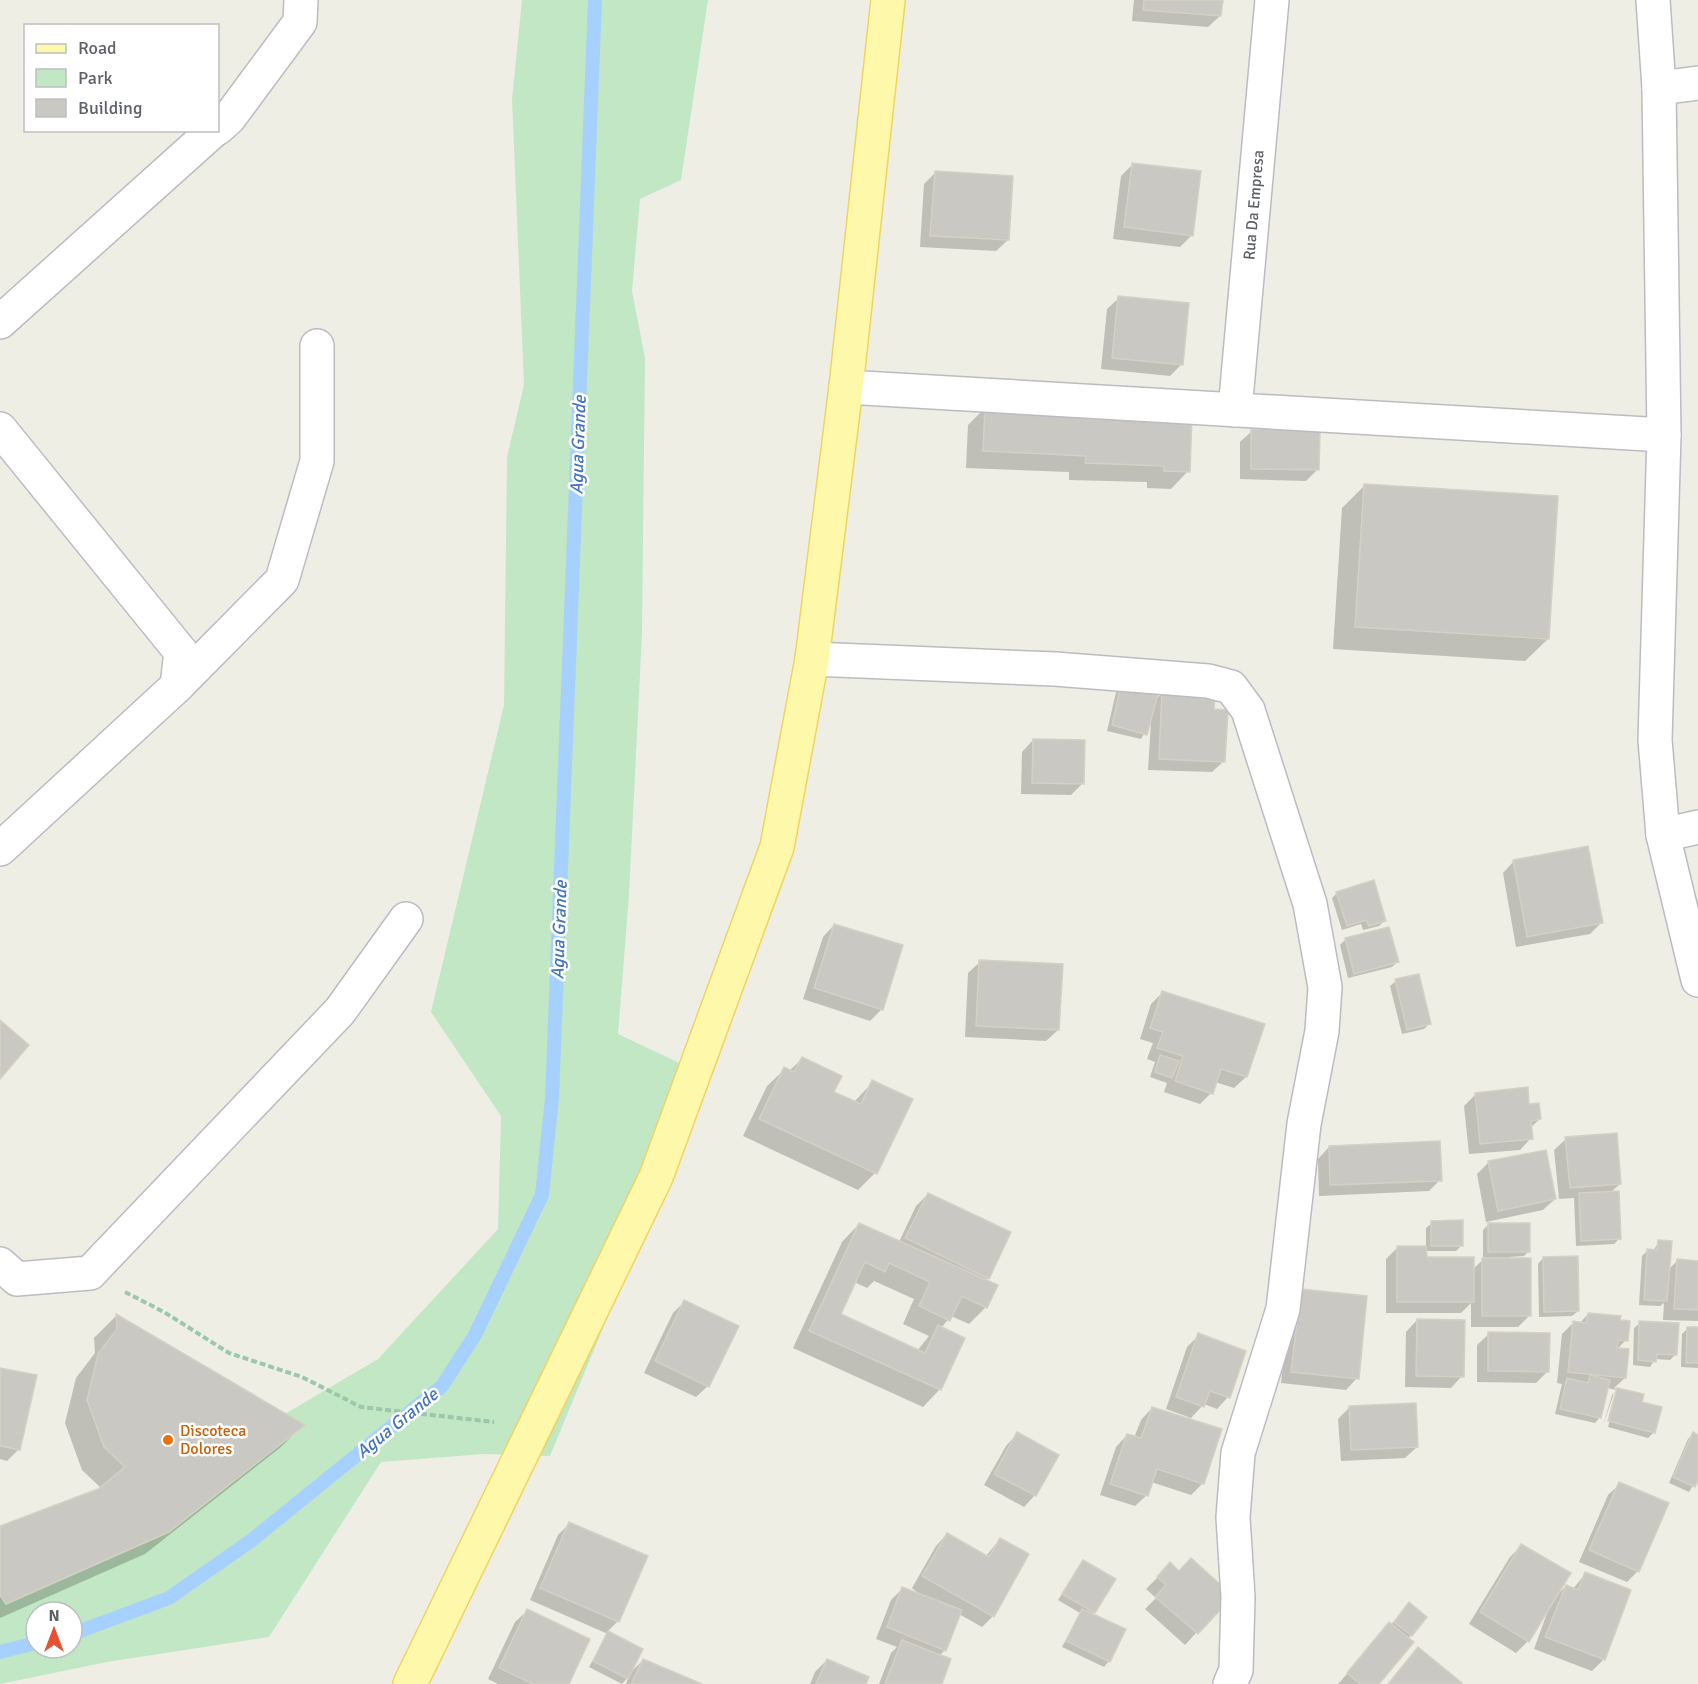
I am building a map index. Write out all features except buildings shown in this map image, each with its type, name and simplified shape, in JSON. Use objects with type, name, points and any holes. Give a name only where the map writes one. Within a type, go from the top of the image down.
[{"type":"main road","points":[[410,1684],[656,1177],[777,847],[812,659],[846,387],[888,0]]},
{"type":"street","points":[[219,126],[229,118],[300,22],[301,0]]},
{"type":"street","name":"Rua Da Empresa","points":[[1235,410],[1272,0]]},
{"type":"street","points":[[1653,0],[1659,88],[1664,435],[1655,740],[1663,835],[1698,980]]},
{"type":"street","points":[[1659,88],[1698,83]]},
{"type":"street","points":[[0,322],[213,132]]},
{"type":"street","points":[[0,849],[177,686],[282,579],[317,461],[317,346]]},
{"type":"street","points":[[846,387],[1664,435]]},
{"type":"street","points":[[0,429],[181,652],[177,686]]},
{"type":"street","points":[[812,659],[1055,669],[1208,681],[1231,687],[1248,710],[1310,904],[1325,987],[1322,1031],[1304,1124],[1283,1309],[1238,1453],[1233,1517],[1238,1597],[1236,1670],[1230,1684]]},
{"type":"street","points":[[1663,835],[1698,827]]},
{"type":"street","points":[[6,1278],[90,1273],[340,1011],[406,919]]},
{"type":"path","points":[[90,1273],[164,1312],[229,1353],[302,1377],[361,1407],[476,1418]]},
{"type":"green space","points":[[522,0],[708,0],[681,180],[640,199],[632,291],[645,358],[642,633],[629,895],[618,1034],[707,1076],[550,1456],[484,1454],[381,1462],[269,1637],[107,1662],[0,1684],[0,1582],[378,1359],[498,1229],[501,1116],[431,1012],[504,705],[507,457],[524,385],[512,99]]},
{"type":"waterway","name":"Agua Grande","points":[[84,1630],[169,1598],[252,1540],[442,1386],[475,1335],[542,1195],[552,1098],[595,0]]},
{"type":"waterway","name":"Agua Grande","points":[[0,1652],[24,1646]]},
{"type":"place","name":"Discoteca Dolores","points":[[168,1440]]}]
